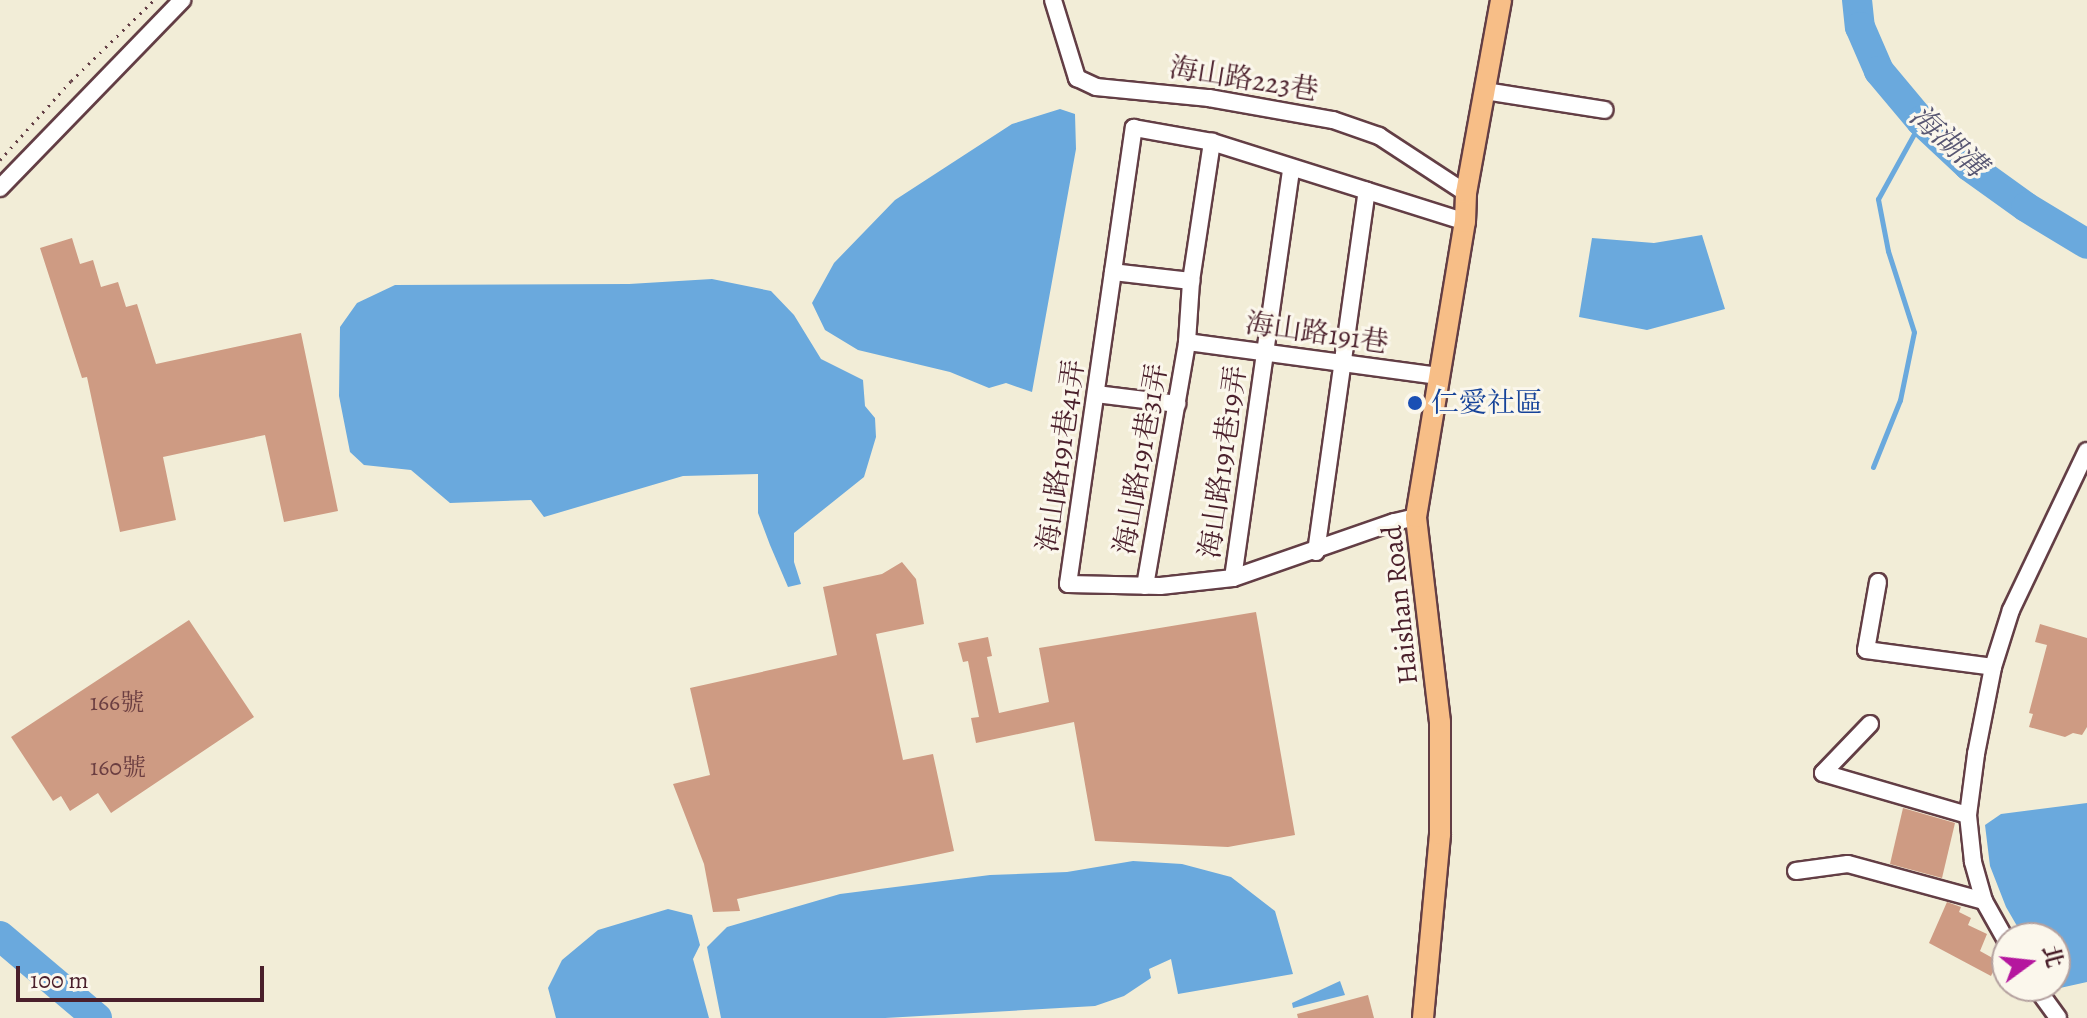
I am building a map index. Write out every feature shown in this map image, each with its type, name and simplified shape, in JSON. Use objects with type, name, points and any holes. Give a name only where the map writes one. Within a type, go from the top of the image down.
[{"type":"main road","name":"Haishan Road","points":[[1423,1018],[1440,834],[1440,722],[1416,517],[1465,222],[1466,193],[1501,0]]},
{"type":"street","points":[[0,188],[182,0]]},
{"type":"street","name":"海山路223巷","points":[[1053,0],[1077,78],[1096,87],[1179,94],[1333,120],[1379,136],[1466,193]]},
{"type":"street","points":[[1485,91],[1605,110]]},
{"type":"street","name":"海山路191巷41弄","points":[[1145,586],[1068,584],[1134,128],[1212,142]]},
{"type":"street","points":[[1212,142],[1465,222]]},
{"type":"street","name":"海山路191巷31弄","points":[[1145,586],[1187,342],[1191,281],[1212,142]]},
{"type":"street","name":"海山路191巷19弄","points":[[1233,578],[1291,168]]},
{"type":"street","points":[[1316,552],[1367,191]]},
{"type":"street","points":[[1113,272],[1191,281]]},
{"type":"street","name":"海山路191巷","points":[[1187,342],[1440,376]]},
{"type":"street","points":[[1096,394],[1177,404]]},
{"type":"street","points":[[1996,922],[1984,901],[1973,862],[1968,815],[1993,667],[2032,558],[2087,451]]},
{"type":"street","points":[[1145,586],[1233,578],[1416,517]]},
{"type":"street","points":[[1878,582],[1866,650],[1993,667]]},
{"type":"street","points":[[1870,724],[1823,773],[1968,815]]},
{"type":"street","points":[[1796,871],[1848,864],[1984,901]]},
{"type":"path","points":[[0,160],[71,81],[154,0]]},
{"type":"water","points":[[1060,109],[1075,114],[1076,149],[1032,392],[1006,383],[989,388],[950,372],[858,350],[825,330],[812,303],[834,263],[895,200],[1012,124]]},
{"type":"water","points":[[1702,235],[1725,309],[1647,330],[1579,317],[1592,238],[1654,243]]},
{"type":"water","points":[[712,279],[771,291],[794,315],[821,359],[863,380],[865,406],[875,418],[876,437],[864,477],[794,533],[794,562],[801,584],[788,587],[770,545],[758,513],[758,474],[683,476],[544,517],[531,500],[450,503],[411,470],[364,465],[350,452],[339,396],[340,327],[357,303],[395,285],[629,284]]},
{"type":"water","points":[[2087,803],[2087,982],[2071,986],[2071,922],[2015,922],[2006,907],[1990,866],[1985,825],[2001,814]]},
{"type":"water","points":[[1133,861],[1182,864],[1231,877],[1275,911],[1293,974],[1178,994],[1171,959],[1149,969],[1151,978],[1124,996],[1095,1006],[885,1018],[721,1018],[707,947],[727,927],[840,894],[990,875],[1067,872]]},
{"type":"water","points":[[668,909],[692,915],[700,945],[693,959],[709,1018],[556,1018],[548,988],[562,960],[598,930]]},
{"type":"water","points":[[1340,981],[1345,995],[1293,1008],[1292,1003]]},
{"type":"building","points":[[72,238],[80,264],[93,260],[101,287],[118,282],[126,307],[137,304],[156,364],[301,333],[338,511],[284,522],[265,435],[163,457],[176,520],[120,532],[87,377],[82,378],[40,248]]},
{"type":"building","points":[[902,562],[916,579],[924,624],[876,634],[903,760],[933,754],[954,851],[737,899],[740,911],[713,912],[704,864],[673,784],[710,775],[690,688],[837,655],[823,587],[882,574]]},
{"type":"building","points":[[1256,612],[1295,835],[1228,847],[1095,841],[1074,722],[976,743],[971,718],[979,717],[968,661],[963,662],[958,643],[988,637],[992,656],[987,657],[999,713],[1049,702],[1039,648]]},
{"type":"building","points":[[189,620],[254,717],[111,813],[98,793],[70,811],[61,796],[53,801],[11,737]]},
{"type":"building","points":[[2040,624],[2087,638],[2087,727],[2082,735],[2073,733],[2065,737],[2029,727],[2033,714],[2029,713],[2047,645],[2035,642]]},
{"type":"building","points":[[1903,808],[1955,823],[1942,878],[1890,864]]},
{"type":"building","points":[[1947,902],[1961,907],[1959,912],[1971,918],[1968,925],[1987,934],[1980,951],[1991,957],[1991,976],[1929,943]]},
{"type":"building","points":[[1368,995],[1374,1018],[1298,1018],[1297,1014]]},
{"type":"waterway","name":"海湖溝","points":[[1857,0],[1860,27],[1879,71],[1921,121],[1969,166],[2026,207],[2087,244]]},
{"type":"waterway","points":[[1873,467],[1900,400],[1914,332],[1888,251],[1878,199],[1921,121]]},
{"type":"waterway","points":[[0,936],[97,1018]]},
{"type":"place","name":"仁愛社區","points":[[1415,403]]}]
